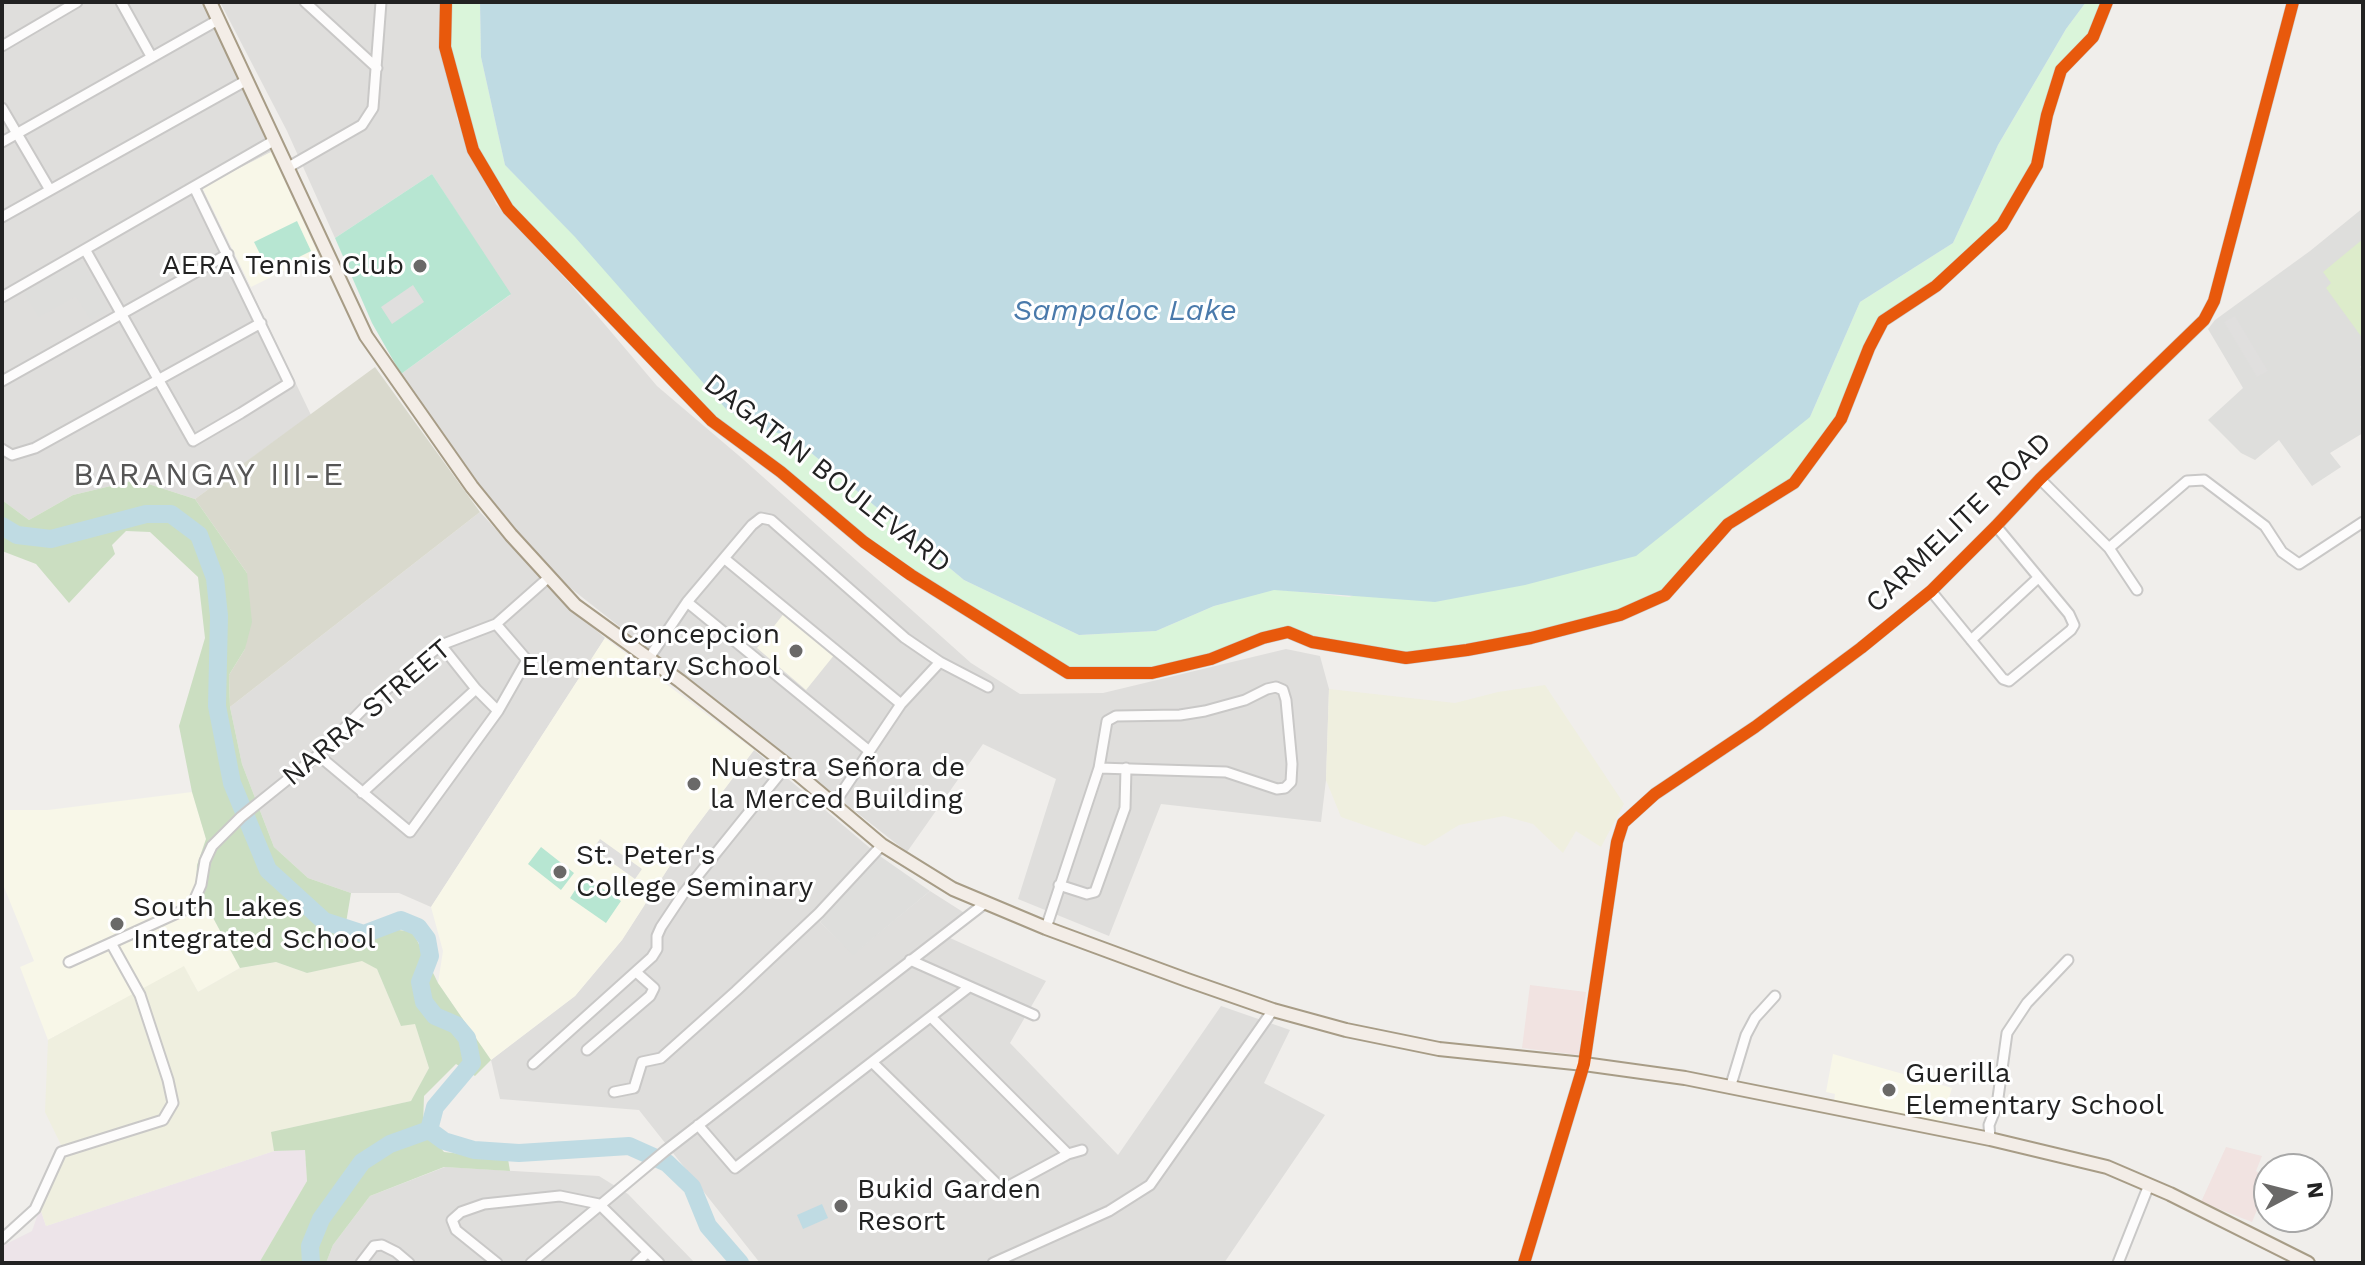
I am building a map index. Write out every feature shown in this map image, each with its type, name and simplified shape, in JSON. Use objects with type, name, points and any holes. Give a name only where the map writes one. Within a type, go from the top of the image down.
[{"type":"main road","points":[[210,2],[373,347],[472,487],[548,578],[575,605],[787,765],[882,845],[953,889],[1046,928],[1273,1010],[1346,1030],[1439,1049],[1685,1078],[1990,1139],[2116,1170],[2308,1263]]},
{"type":"street","points":[[2,46],[77,2]]},
{"type":"street","points":[[121,2],[151,56]]},
{"type":"street","points":[[305,2],[377,68]]},
{"type":"street","points":[[287,168],[362,125],[373,108],[381,2]]},
{"type":"street","name":"DAGATAN BOULEVARD","points":[[446,2],[445,47],[473,150],[508,209],[712,421],[911,575],[1068,673],[1152,673],[1211,659],[1263,638],[1288,632],[1312,642],[1406,658],[1467,650],[1531,638],[1620,615],[1665,595],[1728,524],[1794,483],[1841,419],[1883,321],[1936,286],[2002,225],[2037,165],[2047,115],[2061,70],[2093,37],[2107,2]]},
{"type":"street","name":"CARMELITE ROAD","points":[[1524,1263],[1584,1064],[1617,842],[1623,823],[1648,799],[1755,727],[1931,591],[2040,479],[2170,356],[2210,312],[2293,2]]},
{"type":"street","points":[[2,142],[218,20]]},
{"type":"street","points":[[2,217],[247,80]]},
{"type":"street","points":[[2,108],[50,190]]},
{"type":"street","points":[[2,297],[275,140]]},
{"type":"street","points":[[86,251],[193,441],[289,383],[194,187]]},
{"type":"street","points":[[2,381],[228,254]]},
{"type":"street","points":[[2,449],[12,455],[35,448],[261,323]]},
{"type":"street","points":[[2040,479],[2109,548],[2137,590]]},
{"type":"street","points":[[2109,548],[2187,481],[2204,480],[2265,526],[2282,552],[2299,564],[2363,522]]},
{"type":"street","points":[[649,658],[687,602],[761,518],[771,520],[905,638],[940,662],[988,687]]},
{"type":"street","points":[[1931,591],[2003,679],[2009,681],[2071,630],[2073,621],[1996,526]]},
{"type":"street","points":[[725,559],[901,704]]},
{"type":"street","name":"NARRA STREET","points":[[69,962],[186,909],[194,901],[201,885],[205,861],[212,846],[241,817],[318,755],[365,707],[441,645],[496,624],[548,578]]},
{"type":"street","points":[[1971,640],[2038,578]]},
{"type":"street","points":[[687,602],[868,750]]},
{"type":"street","points":[[318,755],[410,832],[498,711],[527,660],[496,624]]},
{"type":"street","points":[[441,645],[498,711]]},
{"type":"street","points":[[834,804],[901,704],[940,662]]},
{"type":"street","points":[[1046,928],[1099,768],[1107,721],[1116,716],[1180,715],[1245,700],[1276,687],[1283,690],[1292,764],[1291,782],[1285,788],[1277,789],[1226,772],[1099,768]]},
{"type":"street","points":[[362,793],[476,689]]},
{"type":"street","points":[[533,1064],[636,972],[657,949],[657,936],[683,894],[787,765]]},
{"type":"street","points":[[1059,885],[1087,894],[1095,892],[1125,808],[1126,768]]},
{"type":"street","points":[[614,1092],[634,1088],[642,1062],[661,1058],[736,991],[819,913],[882,845]]},
{"type":"street","points":[[531,1263],[641,1170],[984,904]]},
{"type":"street","points":[[2,1239],[35,1209],[61,1152],[163,1120],[173,1103],[140,995],[111,943]]},
{"type":"street","points":[[910,960],[1034,1015]]},
{"type":"street","points":[[1990,1139],[1989,1125],[1997,1105],[2007,1033],[2027,1003],[2068,960]]},
{"type":"street","points":[[587,1050],[650,996],[654,988],[636,972]]},
{"type":"street","points":[[698,1125],[735,1168],[969,987]]},
{"type":"street","points":[[1730,1088],[1746,1035],[1755,1018],[1775,996]]},
{"type":"street","points":[[993,1263],[1013,1259],[1109,1211],[1150,1185],[1273,1010]]},
{"type":"street","points":[[932,1018],[1068,1154]]},
{"type":"street","points":[[873,1063],[1000,1187],[1005,1188],[1068,1154],[1082,1150]]},
{"type":"street","points":[[2118,1263],[2149,1185]]},
{"type":"street","points":[[497,1263],[452,1226],[452,1220],[461,1212],[484,1204],[560,1196],[599,1204],[659,1263]]},
{"type":"street","points":[[361,1263],[374,1246],[382,1245],[409,1263]]},
{"type":"street","points":[[636,1263],[648,1252]]},
{"type":"shaded area","points":[[2,2],[204,2],[271,152],[202,188],[311,415],[195,499],[136,480],[73,495],[29,520],[2,500]]},
{"type":"shaded area","points":[[220,2],[448,2],[446,10],[457,119],[496,204],[573,287],[657,386],[971,663],[1020,694],[1103,693],[1286,649],[1320,656],[1329,689],[1326,780],[1321,822],[1161,804],[1109,936],[1018,899],[1056,779],[983,744],[907,852],[564,583],[516,530],[479,484],[401,374],[510,295],[432,174],[335,238],[287,131]]},
{"type":"shaded area","points":[[271,152],[318,254],[251,287],[202,187]]},
{"type":"shaded area","points":[[2363,208],[2363,364],[2360,367],[2363,369],[2363,433],[2330,453],[2341,467],[2312,486],[2279,440],[2255,460],[2241,453],[2208,420],[2243,388],[2208,329],[2215,320]]},
{"type":"shaded area","points":[[80,259],[109,309],[91,320],[76,296],[39,317],[24,292]]},
{"type":"shaded area","points":[[413,285],[424,302],[392,324],[381,307]]},
{"type":"shaded area","points":[[2235,316],[2268,371],[2257,377],[2224,322]]},
{"type":"shaded area","points":[[375,367],[480,512],[230,707],[229,675],[245,649],[247,573],[195,499]]},
{"type":"shaded area","points":[[480,512],[558,597],[605,638],[431,907],[399,893],[351,893],[308,878],[274,847],[242,764],[230,707]]},
{"type":"shaded area","name":"Concepcion Elementary School","points":[[785,612],[835,654],[806,690],[757,648]]},
{"type":"shaded area","name":"St. Peter's College Seminary","points":[[605,638],[754,750],[689,836],[622,940],[575,996],[491,1060],[438,983],[443,951],[431,907]]},
{"type":"shaded area","points":[[754,750],[877,854],[820,922],[853,954],[930,891],[974,919],[950,938],[1046,981],[1010,1043],[1118,1155],[1221,1006],[1290,1030],[1264,1083],[1325,1115],[1224,1263],[760,1263],[639,1110],[500,1099],[491,1060],[575,996],[622,940],[689,836]]},
{"type":"shaded area","name":"South Lakes Integrated School","points":[[192,792],[206,839],[197,865],[196,886],[240,968],[198,992],[184,967],[48,1040],[20,967],[34,961],[2,882],[2,810],[48,810]]},
{"type":"shaded area","points":[[600,839],[642,869],[635,879],[593,849]]},
{"type":"shaded area","points":[[877,854],[930,891],[853,955],[820,922]]},
{"type":"shaded area","points":[[1530,985],[1586,992],[1579,1055],[1522,1048]]},
{"type":"shaded area","name":"Guerilla Elementary School","points":[[1833,1054],[1952,1088],[1941,1124],[1834,1102],[1835,1094],[1826,1092]]},
{"type":"shaded area","points":[[2226,1147],[2253,1154],[2252,1222],[2201,1202]]},
{"type":"shaded area","points":[[305,1149],[307,1181],[259,1263],[2,1263],[2,1246],[32,1231],[40,1208],[46,1226],[274,1151]]},
{"type":"shaded area","points":[[445,1167],[599,1176],[628,1194],[695,1263],[326,1263],[333,1245],[370,1196]]},
{"type":"green space","points":[[446,2],[480,2],[481,57],[505,165],[767,430],[792,437],[964,580],[1079,635],[1156,631],[1214,606],[1274,589],[1349,597],[1810,417],[1860,302],[1953,243],[1998,145],[2066,29],[2086,2],[2107,2],[2085,45],[2061,70],[2037,165],[2002,225],[1936,286],[1883,321],[1841,419],[1794,482],[1728,524],[1665,595],[1620,615],[1406,658],[1288,632],[1152,673],[1068,673],[911,575],[712,421],[508,209],[473,150],[445,47]]},
{"type":"green space","name":"AERA Tennis Club","points":[[432,174],[511,294],[401,374],[372,323],[335,238]]},
{"type":"green space","points":[[297,221],[311,251],[269,272],[254,242]]},
{"type":"green space","points":[[2363,239],[2363,339],[2326,288],[2331,283],[2323,272]]},
{"type":"green space","points":[[136,480],[195,499],[247,573],[252,622],[245,649],[229,675],[230,707],[242,764],[274,847],[308,878],[351,893],[344,935],[369,941],[392,929],[413,932],[438,983],[491,1060],[475,1076],[456,1064],[424,1096],[423,1126],[444,1152],[508,1159],[510,1171],[444,1167],[370,1196],[333,1245],[326,1263],[259,1263],[307,1181],[305,1150],[274,1151],[271,1132],[411,1101],[429,1068],[415,1024],[401,1026],[377,969],[362,961],[307,973],[276,962],[240,968],[196,886],[197,865],[206,839],[192,792],[179,726],[205,638],[198,577],[150,532],[126,531],[112,545],[115,554],[69,603],[36,564],[2,551],[2,500],[29,520],[73,495]]},
{"type":"green space","points":[[1545,685],[1624,804],[1601,847],[1576,831],[1563,853],[1533,824],[1504,816],[1459,825],[1425,846],[1341,817],[1326,780],[1329,689],[1455,703]]},
{"type":"green space","points":[[541,847],[574,873],[561,890],[528,864]]},
{"type":"green space","points":[[584,876],[621,901],[606,923],[570,898]]},
{"type":"green space","points":[[362,960],[377,969],[401,1026],[415,1023],[429,1068],[411,1101],[272,1132],[274,1151],[46,1226],[40,1208],[64,1160],[62,1147],[45,1112],[48,1040],[184,966],[198,992],[240,968],[276,962],[307,973]]},
{"type":"water","name":"Sampaloc Lake","points":[[480,2],[2086,2],[2066,29],[1998,145],[1953,243],[1860,302],[1810,417],[1636,556],[1525,585],[1435,602],[1274,590],[1214,606],[1156,631],[1079,635],[964,580],[792,437],[767,430],[727,410],[575,237],[505,165],[481,57]]},
{"type":"water","points":[[822,1204],[828,1218],[803,1229],[797,1215]]},
{"type":"waterway","points":[[2,526],[17,535],[51,539],[146,514],[171,514],[199,535],[215,578],[219,616],[217,706],[232,783],[268,870],[324,921],[364,934],[401,920],[418,927],[427,939],[430,956],[420,982],[424,1002],[435,1016],[456,1025],[467,1038],[472,1063],[435,1107],[429,1130]]},
{"type":"waterway","points":[[429,1130],[444,1141],[474,1150],[519,1153],[629,1146],[667,1163],[692,1187],[708,1226],[740,1263]]},
{"type":"waterway","points":[[311,1263],[310,1246],[321,1219],[362,1162],[390,1144],[429,1130]]},
{"type":"cycle path","points":[[446,2],[445,47],[473,150],[508,209],[712,421],[781,472],[864,542],[1068,673],[1152,673],[1211,659],[1263,638],[1288,632],[1312,642],[1406,658],[1531,638],[1620,615],[1665,595],[1728,524],[1794,483],[1841,419],[1883,321],[1936,286],[2002,225],[2037,165],[2047,115],[2061,70],[2093,37],[2107,2]]},
{"type":"cycle path","points":[[1524,1263],[1584,1064],[1617,842],[1623,823],[1655,794],[1755,727],[1931,591],[2040,479],[2204,320],[2214,301],[2293,2]]},
{"type":"place","name":"AERA Tennis Club","points":[[420,266]]},
{"type":"place","name":"Concepcion Elementary School","points":[[796,651]]},
{"type":"place","name":"Nuestra Señora de la Merced Building","points":[[694,784]]},
{"type":"place","name":"St. Peter's College Seminary","points":[[560,872]]},
{"type":"place","name":"South Lakes Integrated School","points":[[117,924]]},
{"type":"place","name":"Guerilla Elementary School","points":[[1889,1090]]},
{"type":"place","name":"Bukid Garden Resort","points":[[841,1206]]},
{"type":"district","name":"BARANGAY III-E","points":[[209,476]]}]
